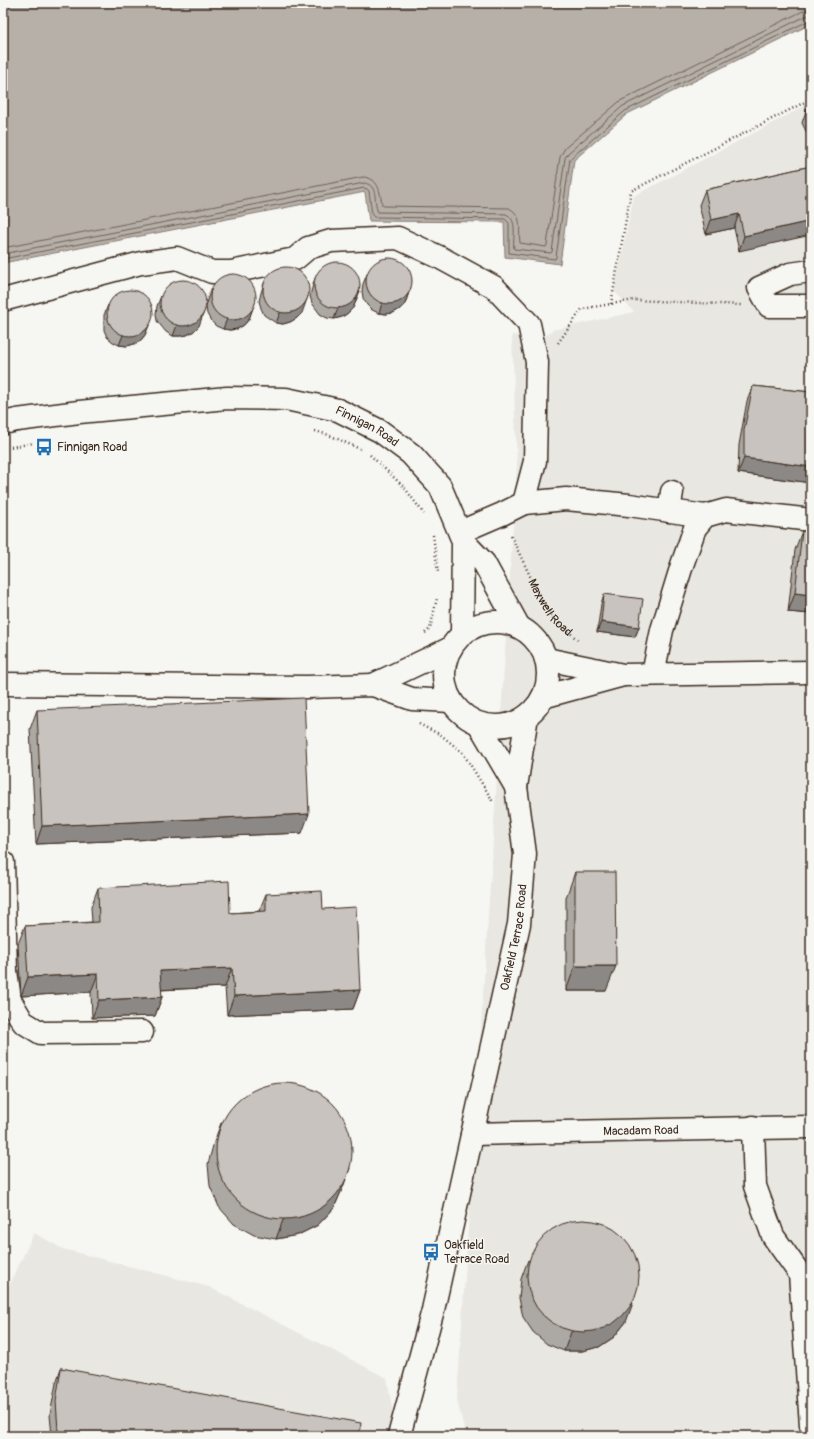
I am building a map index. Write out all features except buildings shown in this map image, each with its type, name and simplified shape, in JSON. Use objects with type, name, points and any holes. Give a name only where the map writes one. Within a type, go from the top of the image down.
[{"type":"street","points":[[3,300],[141,263],[177,258],[212,272],[231,272],[295,259],[308,248],[330,241],[398,238],[438,257],[494,287],[529,324],[537,362],[535,461],[524,503]]},
{"type":"street","points":[[811,271],[790,274],[759,288],[769,306],[811,306]]},
{"type":"street","name":"Finnigan Road","points":[[3,423],[78,412],[227,398],[286,399],[338,410],[380,431],[411,454],[440,486],[462,536],[484,563],[518,627]]},
{"type":"street","points":[[462,536],[524,503],[566,499],[629,505],[670,501],[705,516]]},
{"type":"street","points":[[653,674],[662,630],[682,565],[695,528],[705,516],[726,510],[811,520]]},
{"type":"street","name":"Finnigan Road","points":[[456,641],[462,536]]},
{"type":"street","points":[[373,685],[456,641],[475,626],[489,622],[504,622],[518,627],[530,635],[540,646],[546,659],[548,678],[543,697],[536,708],[527,716],[512,724],[496,726],[479,724],[458,710],[451,701],[446,688],[444,674],[446,660],[456,641]]},
{"type":"street","points":[[546,659],[623,675]]},
{"type":"street","points":[[543,697],[623,675],[811,672]]},
{"type":"street","points":[[3,684],[307,687],[373,685],[412,699],[451,701]]},
{"type":"street","name":"Oakfield Terrace Road","points":[[399,1436],[433,1310],[518,924],[525,854],[516,787],[527,716]]},
{"type":"street","name":"Oakfield Terrace Road","points":[[479,724],[516,787]]},
{"type":"street","points":[[3,862],[6,971],[10,1000],[23,1022],[41,1033],[142,1032]]},
{"type":"street","name":"Macadam Road","points":[[472,1134],[811,1127]]},
{"type":"street","points":[[753,1128],[755,1186],[773,1236],[805,1274],[811,1425]]},
{"type":"path","points":[[611,304],[631,191],[811,99]]},
{"type":"path","points":[[537,362],[555,348],[582,309],[634,300],[769,306]]},
{"type":"path","points":[[308,429],[329,435],[362,450]]},
{"type":"path","points":[[10,447],[39,443]]},
{"type":"path","points":[[368,453],[404,487],[424,513],[426,518]]},
{"type":"path","name":"Maxwell Road","points":[[502,514],[539,595],[553,618],[580,642]]},
{"type":"path","points":[[431,530],[439,579]]},
{"type":"path","points":[[433,535],[462,536]]},
{"type":"path","points":[[420,637],[430,629],[438,594]]},
{"type":"path","points":[[412,699],[411,720],[441,735],[463,753],[491,798],[493,805]]},
{"type":"shaded area","points":[[811,103],[811,1436],[466,1436],[457,1400],[517,466],[512,335],[541,340],[553,330],[634,312],[614,291],[634,196]]},
{"type":"shaded area","points":[[34,1233],[63,1249],[209,1287],[387,1378],[397,1436],[3,1436],[3,1299]]},
{"type":"water","points":[[3,3],[811,3],[811,24],[627,114],[574,160],[560,264],[505,257],[504,222],[369,221],[365,192],[3,263]]},
{"type":"place","name":"Finnigan Road","points":[[44,447]]},
{"type":"place","name":"Oakfield Terrace Road","points":[[431,1252]]}]
